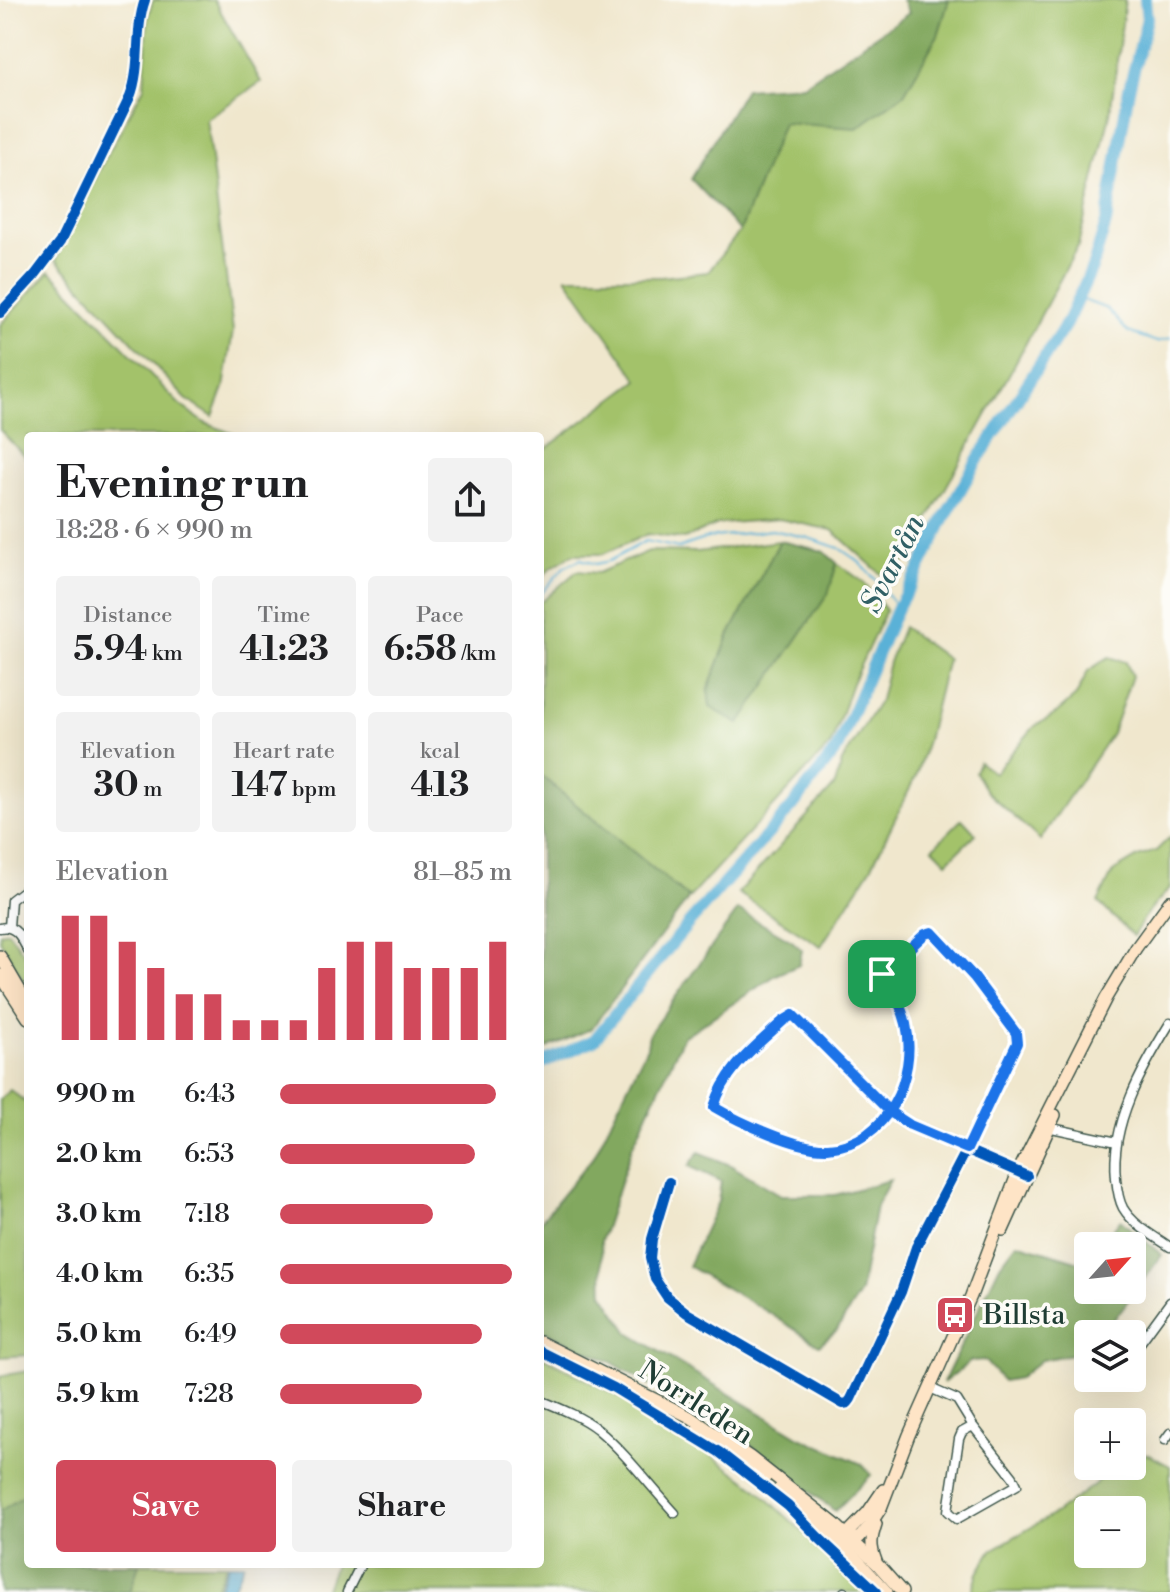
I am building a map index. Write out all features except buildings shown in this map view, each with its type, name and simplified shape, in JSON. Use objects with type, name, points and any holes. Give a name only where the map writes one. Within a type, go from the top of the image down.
[{"type":"main road","points":[[879,1566],[871,1548],[871,1539],[891,1479],[1023,1174],[1095,1020],[1136,948],[1170,901]]},
{"type":"main road","points":[[0,956],[24,997]]},
{"type":"main road","points":[[0,975],[24,1012]]},
{"type":"main road","name":"Norrleden","points":[[544,1344],[690,1417],[722,1438],[798,1494],[879,1566],[902,1592]]},
{"type":"main road","points":[[845,1536],[868,1512],[891,1479]]},
{"type":"main road","points":[[845,1536],[865,1532],[881,1508]]},
{"type":"main road","name":"Norrleden","points":[[845,1536],[887,1592]]},
{"type":"street","points":[[0,313],[60,242],[130,97],[136,82],[141,13],[145,0]]},
{"type":"street","points":[[24,890],[11,900],[4,928],[14,929],[24,944]]},
{"type":"street","points":[[669,1182],[652,1239],[650,1258],[655,1279],[667,1297],[687,1313],[843,1404],[848,1403],[901,1292],[916,1247],[967,1149],[1017,1037],[974,977],[932,932],[925,934],[882,974],[902,1009],[909,1052],[904,1081],[890,1112],[872,1131],[859,1139],[830,1148],[815,1148],[786,1140],[714,1106],[729,1073],[793,1015],[890,1112],[910,1125],[967,1149],[1023,1174]]},
{"type":"street","points":[[1170,1023],[1123,1116],[1115,1167],[1121,1204],[1130,1217],[1170,1247]]},
{"type":"street","points":[[1045,1126],[1117,1142]]},
{"type":"street","points":[[1146,1335],[1170,1302]]},
{"type":"street","points":[[930,1388],[957,1400],[1017,1485],[957,1519],[948,1511],[959,1439],[962,1432],[973,1426]]},
{"type":"street","points":[[544,1402],[570,1413],[615,1444],[675,1513]]},
{"type":"street","points":[[347,1592],[359,1568]]},
{"type":"green space","points":[[153,0],[214,0],[261,82],[206,119],[233,331],[224,388],[213,417],[186,399],[56,260],[144,87],[148,17]]},
{"type":"green space","points":[[902,0],[949,0],[938,35],[904,94],[857,128],[783,123],[740,231],[691,179],[745,89],[803,85],[909,13]]},
{"type":"green space","points":[[949,0],[1125,0],[1110,114],[1078,246],[892,584],[832,530],[779,519],[718,524],[684,539],[648,534],[603,554],[573,554],[544,576],[544,450],[638,380],[566,277],[661,277],[708,272],[740,231],[784,121],[938,35]]},
{"type":"green space","points":[[50,271],[180,405],[205,423],[229,432],[24,432],[24,456],[0,430],[0,325]]},
{"type":"green space","points":[[780,541],[729,636],[708,690],[828,594],[837,563],[863,582],[886,610],[852,683],[831,744],[689,898],[544,778],[544,600],[577,571],[598,573],[649,551],[697,552]]},
{"type":"green space","points":[[780,541],[823,551],[837,563],[828,594],[739,724],[710,707],[708,690],[729,636]]},
{"type":"green space","points":[[903,627],[947,659],[926,744],[916,776],[871,868],[821,946],[738,893],[835,785],[842,762],[880,700],[889,662]]},
{"type":"green space","points":[[1109,657],[1126,662],[1132,676],[1112,733],[1040,840],[986,791],[975,772],[979,762],[994,773],[1035,726],[1076,696],[1088,671]]},
{"type":"green space","points":[[544,778],[689,898],[591,1029],[544,1049]]},
{"type":"green space","points":[[962,819],[976,834],[947,862],[933,848]]},
{"type":"green space","points":[[1170,837],[1170,888],[1148,912],[1133,936],[1098,902],[1113,872],[1138,857],[1156,851]]},
{"type":"green space","points":[[738,910],[802,950],[799,965],[776,975],[683,1037],[632,1147],[601,1241],[603,1293],[629,1333],[800,1437],[862,1464],[871,1475],[835,1511],[745,1441],[611,1362],[544,1331],[544,1217],[594,1156],[647,1047],[649,1034]]},
{"type":"green space","points":[[8,931],[24,953],[24,981],[0,940],[0,933]]},
{"type":"green space","points":[[10,1090],[24,1101],[24,1355],[0,1357],[0,1100]]},
{"type":"green space","points":[[699,1152],[730,1165],[781,1195],[835,1195],[890,1180],[876,1206],[860,1293],[837,1330],[819,1345],[688,1266],[718,1202],[721,1181],[689,1166]]},
{"type":"green space","points":[[1120,1220],[1134,1232],[1111,1232]]},
{"type":"green space","points":[[1146,1242],[1162,1255],[1146,1276]]},
{"type":"green space","points":[[1017,1243],[1074,1260],[1074,1304],[1125,1304],[1113,1320],[1074,1320],[1074,1354],[1041,1360],[1019,1378],[1003,1381],[984,1360],[971,1361],[943,1383],[1000,1265]]},
{"type":"green space","points":[[544,1357],[657,1417],[754,1486],[867,1592],[325,1592],[334,1568],[544,1568]]},
{"type":"green space","points":[[24,1372],[24,1568],[225,1568],[214,1592],[0,1592],[0,1376]]},
{"type":"green space","points":[[1146,1454],[1170,1466],[1170,1592],[972,1592],[978,1573],[992,1550],[1074,1500],[1074,1568],[1146,1568],[1146,1496],[1079,1496],[1099,1480],[1146,1480]]},
{"type":"green space","points":[[24,1496],[24,1568],[138,1568],[130,1592],[0,1592],[0,1511]]},
{"type":"water","points":[[227,1568],[242,1568],[231,1592],[217,1592]]},
{"type":"waterway","name":"Svartån","points":[[544,1062],[594,1040],[689,923],[792,807],[837,749],[897,608],[944,519],[977,461],[1066,324],[1092,268],[1106,223],[1129,89],[1147,19],[1145,0]]},
{"type":"waterway","points":[[1078,298],[1107,309],[1128,332],[1157,342],[1170,338]]},
{"type":"waterway","points":[[544,590],[564,567],[581,559],[596,564],[609,561],[646,541],[679,548],[707,538],[772,530],[839,548],[858,561],[897,608]]},
{"type":"cycle path","points":[[0,313],[60,242],[130,97],[145,0]]},
{"type":"cycle path","points":[[669,1182],[652,1239],[650,1258],[655,1279],[667,1297],[687,1313],[843,1404],[848,1403],[901,1292],[916,1247],[967,1149],[1017,1043],[1016,1033],[957,957],[932,932],[928,932],[882,974],[904,1017],[909,1044],[907,1065],[894,1104],[882,1121],[867,1134],[849,1144],[810,1147],[784,1139],[714,1107],[733,1070],[793,1015],[890,1112],[910,1125],[1018,1172],[1027,1176]]},
{"type":"cycle path","points":[[544,1353],[614,1388],[719,1452],[788,1506],[877,1592]]},
{"type":"place","name":"Billsta","points":[[955,1315]]},
{"type":"route","points":[[882,974],[902,1009],[909,1052],[904,1081],[890,1112],[872,1131],[843,1145],[815,1148],[803,1146],[714,1107],[729,1073],[787,1017],[793,1015],[890,1112],[910,1125],[967,1149],[1017,1043],[1016,1033],[974,977],[932,932],[925,934],[882,974]]}]
